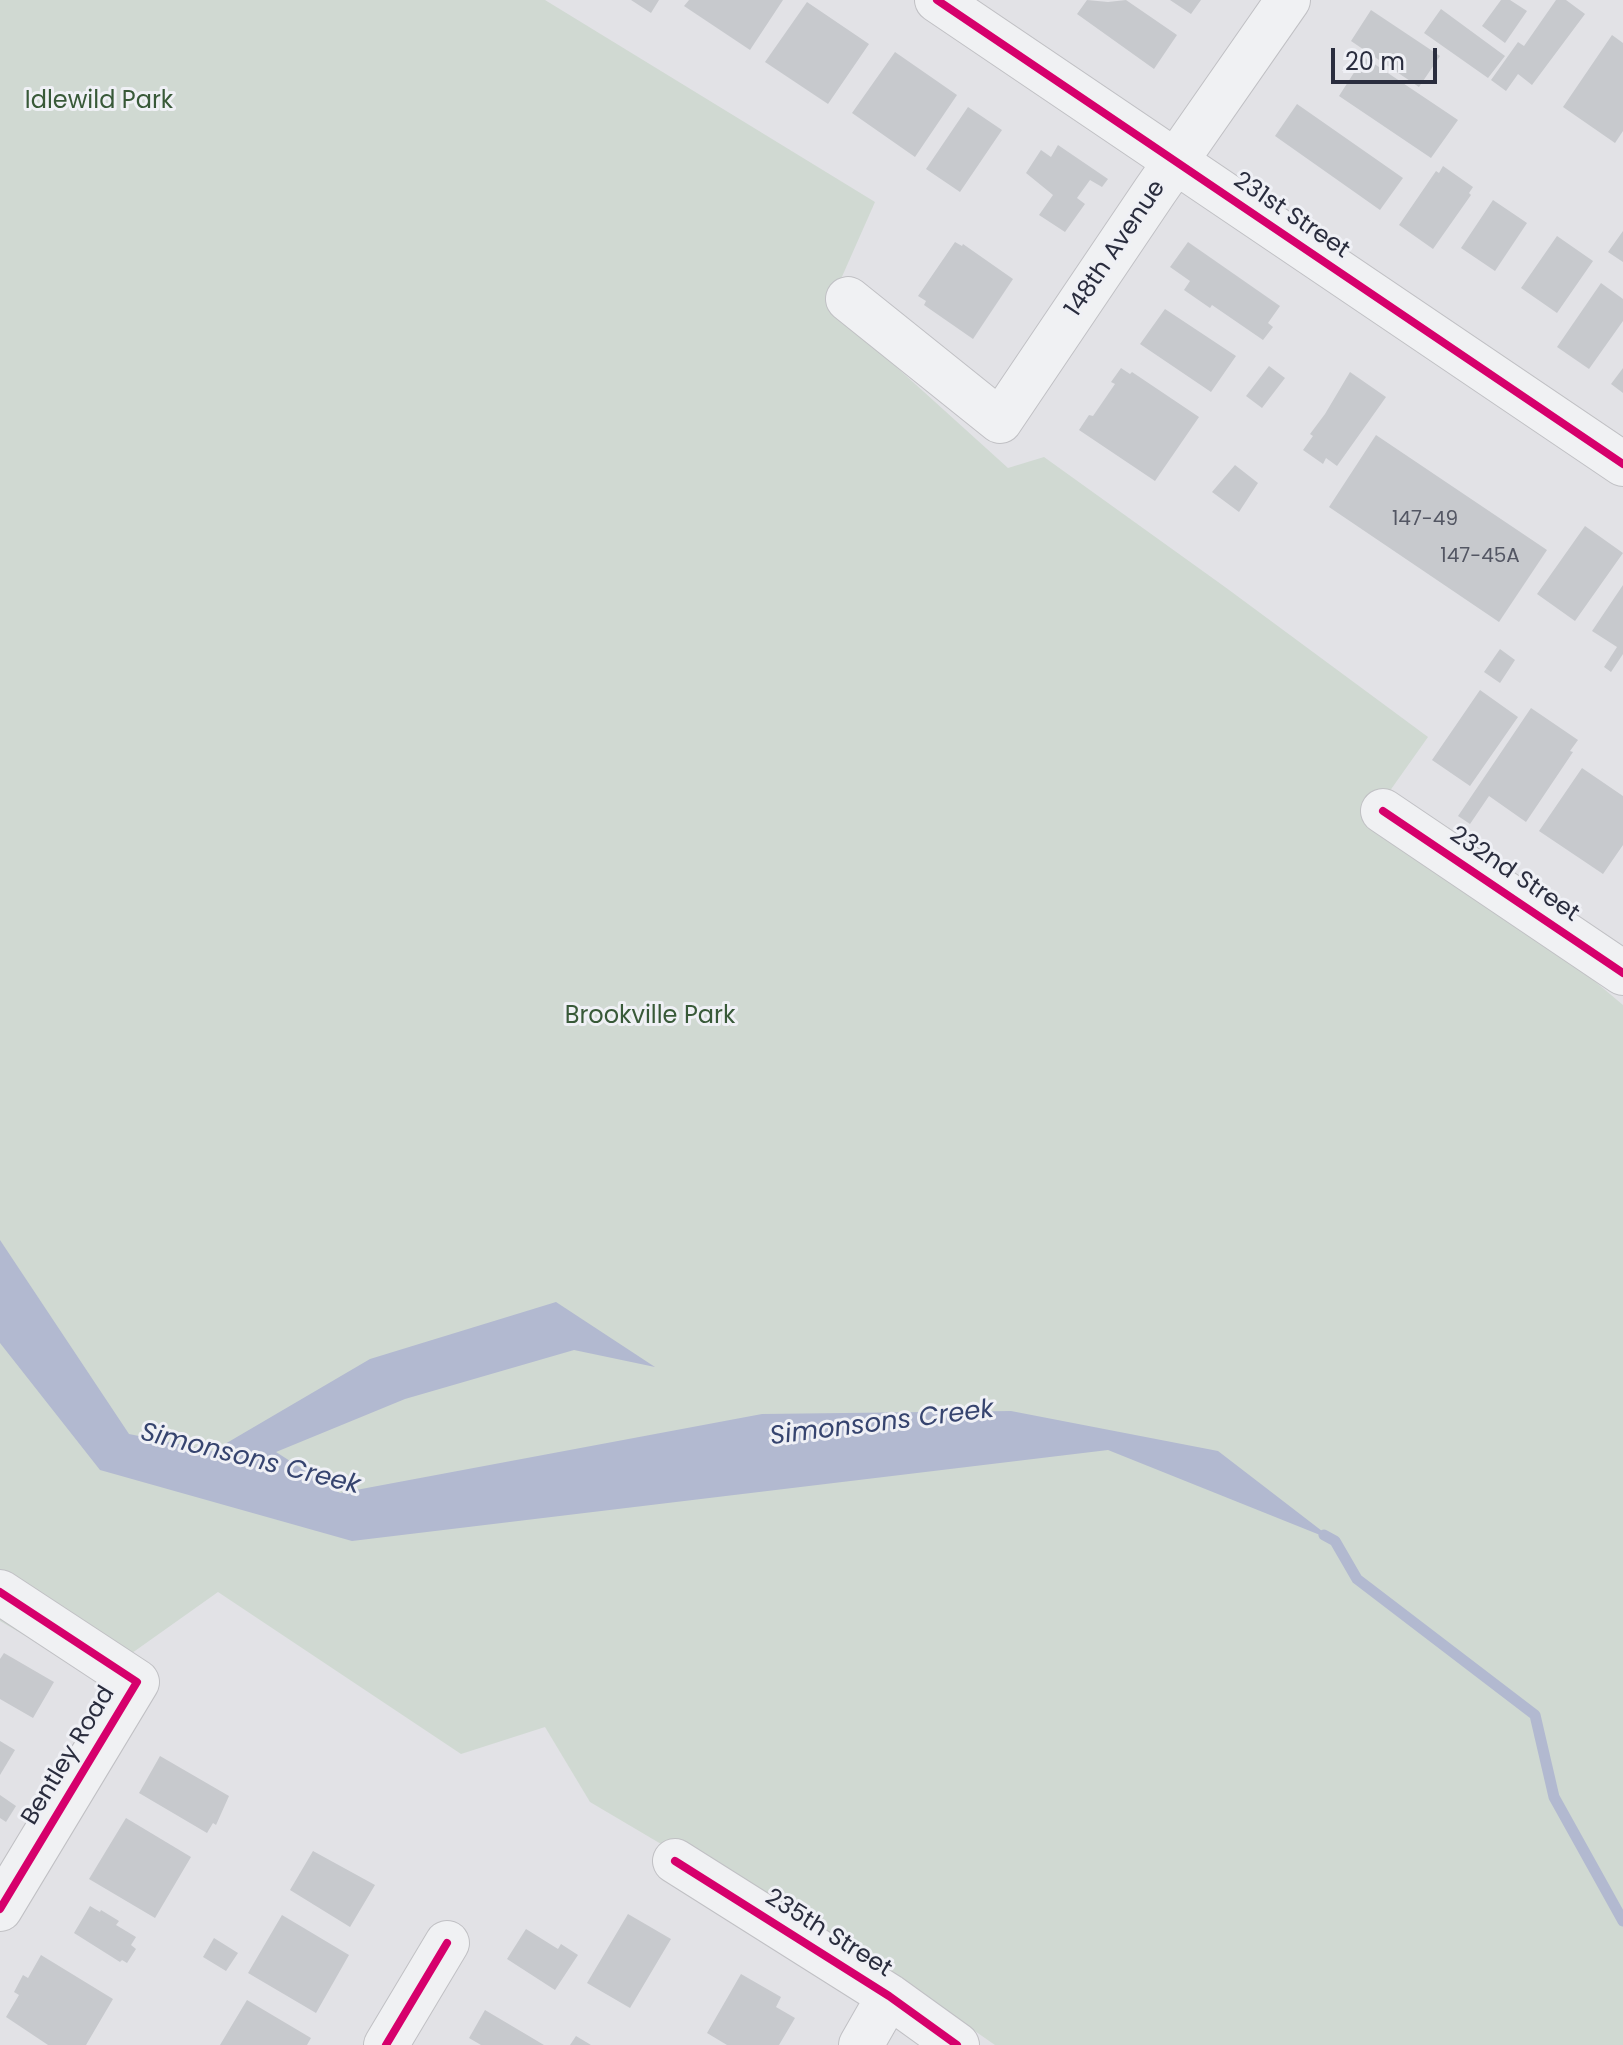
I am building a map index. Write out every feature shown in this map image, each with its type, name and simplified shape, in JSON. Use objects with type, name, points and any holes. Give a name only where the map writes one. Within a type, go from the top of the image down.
[{"type":"street","name":"231st Street","points":[[937,0],[1623,464]]},
{"type":"street","name":"148th Avenue","points":[[848,299],[1000,421],[1288,0]]},
{"type":"street","name":"232nd Street","points":[[1383,811],[1623,973]]},
{"type":"street","name":"Bentley Road","points":[[0,1592],[137,1682],[0,1909]]},
{"type":"street","name":"235th Street","points":[[675,1861],[889,1996],[957,2045]]},
{"type":"street","points":[[386,2045],[447,1943]]},
{"type":"street","points":[[861,2045],[889,1996]]},
{"type":"green space","name":"Brookville Park","points":[[0,0],[545,0],[875,202],[829,306],[1008,468],[1044,457],[1428,737],[1382,802],[1623,1005],[1623,2045],[995,2045],[959,2020],[590,1802],[545,1727],[461,1754],[218,1592],[125,1658],[86,1671],[0,1621]]},
{"type":"water","points":[[0,1240],[129,1434],[213,1451],[370,1359],[556,1302],[655,1367],[574,1350],[405,1399],[276,1452],[340,1493],[762,1414],[1011,1411],[1218,1451],[1335,1541],[1108,1450],[352,1541],[100,1470],[0,1343]]},
{"type":"building","points":[[631,0],[659,0],[651,13]]},
{"type":"building","points":[[689,0],[783,0],[750,50],[684,6]]},
{"type":"building","points":[[1087,0],[1126,0],[1177,35],[1154,69],[1077,14]]},
{"type":"building","points":[[1170,0],[1201,0],[1191,14]]},
{"type":"building","points":[[1501,0],[1510,0],[1527,11],[1505,43],[1482,26]]},
{"type":"building","points":[[1556,0],[1566,0],[1585,14],[1532,85],[1518,74],[1506,91],[1491,80],[1518,42],[1524,46]]},
{"type":"building","points":[[807,2],[869,44],[828,104],[765,62]]},
{"type":"building","points":[[1441,9],[1505,56],[1488,78],[1424,33]]},
{"type":"building","points":[[1371,10],[1440,56],[1419,87],[1351,41]]},
{"type":"building","points":[[1612,35],[1623,43],[1623,131],[1615,143],[1563,107]]},
{"type":"building","points":[[895,52],[957,95],[915,157],[852,113]]},
{"type":"building","points":[[1364,57],[1458,120],[1431,158],[1339,96]]},
{"type":"building","points":[[1297,104],[1403,178],[1380,210],[1275,136]]},
{"type":"building","points":[[968,107],[1002,130],[960,192],[926,169]]},
{"type":"building","points":[[1058,145],[1108,179],[1102,187],[1090,180],[1077,198],[1085,204],[1065,232],[1039,215],[1053,195],[1026,173],[1041,150],[1051,157]]},
{"type":"building","points":[[1443,166],[1473,187],[1469,193],[1471,195],[1433,249],[1399,225],[1436,171],[1439,173]]},
{"type":"building","points":[[1493,200],[1527,223],[1495,271],[1461,248]]},
{"type":"building","points":[[1623,231],[1623,262],[1608,252]]},
{"type":"building","points":[[1557,236],[1593,261],[1557,313],[1521,288]]},
{"type":"building","points":[[955,242],[963,244],[1013,279],[973,339],[924,305],[926,301],[918,296]]},
{"type":"building","points":[[1188,242],[1280,306],[1268,323],[1273,327],[1263,340],[1184,290],[1190,281],[1170,267]]},
{"type":"building","points":[[1601,283],[1623,299],[1623,321],[1589,369],[1557,347]]},
{"type":"building","points":[[1165,309],[1236,356],[1211,392],[1140,344]]},
{"type":"building","points":[[1269,366],[1285,378],[1262,408],[1246,396]]},
{"type":"building","points":[[1121,368],[1130,374],[1132,372],[1199,417],[1155,481],[1079,430],[1115,384],[1111,382]]},
{"type":"building","points":[[1623,368],[1623,393],[1611,384]]},
{"type":"building","points":[[1350,372],[1386,397],[1337,466],[1326,458],[1323,464],[1303,450]]},
{"type":"building","points":[[1376,435],[1547,550],[1499,622],[1329,507]]},
{"type":"building","points":[[1235,465],[1258,483],[1239,512],[1212,492]]},
{"type":"building","points":[[1585,526],[1623,553],[1575,621],[1537,594]]},
{"type":"building","points":[[1623,585],[1623,654],[1611,672],[1604,667],[1617,647],[1592,631]]},
{"type":"building","points":[[1500,649],[1515,660],[1500,683],[1484,672]]},
{"type":"building","points":[[1480,690],[1518,717],[1470,786],[1432,760]]},
{"type":"building","points":[[1531,708],[1578,740],[1570,751],[1573,752],[1526,822],[1489,796],[1470,824],[1458,816]]},
{"type":"building","points":[[1582,768],[1623,796],[1623,845],[1603,874],[1539,831]]},
{"type":"building","points":[[4,1653],[54,1682],[33,1718],[0,1699],[0,1659]]},
{"type":"building","points":[[0,1741],[15,1750],[0,1775]]},
{"type":"building","points":[[160,1756],[229,1796],[216,1825],[213,1823],[207,1833],[139,1793]]},
{"type":"building","points":[[0,1795],[16,1806],[6,1822],[0,1818]]},
{"type":"building","points":[[126,1818],[191,1857],[155,1918],[89,1879]]},
{"type":"building","points":[[313,1851],[375,1885],[350,1927],[290,1890]]},
{"type":"building","points":[[90,1906],[119,1921],[116,1925],[136,1937],[131,1945],[136,1949],[127,1963],[120,1962],[74,1933]]},
{"type":"building","points":[[628,1914],[671,1939],[630,2008],[587,1983]]},
{"type":"building","points":[[282,1915],[349,1955],[316,2013],[248,1973]]},
{"type":"building","points":[[526,1929],[558,1949],[561,1944],[578,1955],[555,1990],[507,1959]]},
{"type":"building","points":[[214,1938],[238,1953],[226,1971],[203,1957]]},
{"type":"building","points":[[41,1955],[113,1999],[86,2045],[48,2045],[6,2017],[19,1995],[14,1992],[23,1975],[28,1978]]},
{"type":"building","points":[[741,1974],[781,1997],[776,2007],[795,2018],[779,2045],[727,2045],[707,2033]]},
{"type":"building","points":[[247,2000],[311,2038],[307,2045],[220,2045]]},
{"type":"building","points":[[485,2010],[544,2045],[481,2045],[469,2038]]},
{"type":"building","points":[[576,2036],[591,2045],[570,2045]]},
{"type":"waterway","name":"Simonsons Creek","points":[[1324,1535],[1335,1541],[1357,1579],[1535,1715],[1554,1797],[1623,1921]]},
{"type":"cycle path","points":[[937,0],[1623,464]]},
{"type":"cycle path","points":[[1383,811],[1623,973]]},
{"type":"cycle path","points":[[0,1592],[137,1682],[0,1909]]},
{"type":"cycle path","points":[[675,1861],[889,1996],[957,2045]]},
{"type":"cycle path","points":[[386,2045],[447,1943]]},
{"type":"park label","name":"Idlewild Park","points":[[99,102]]}]
